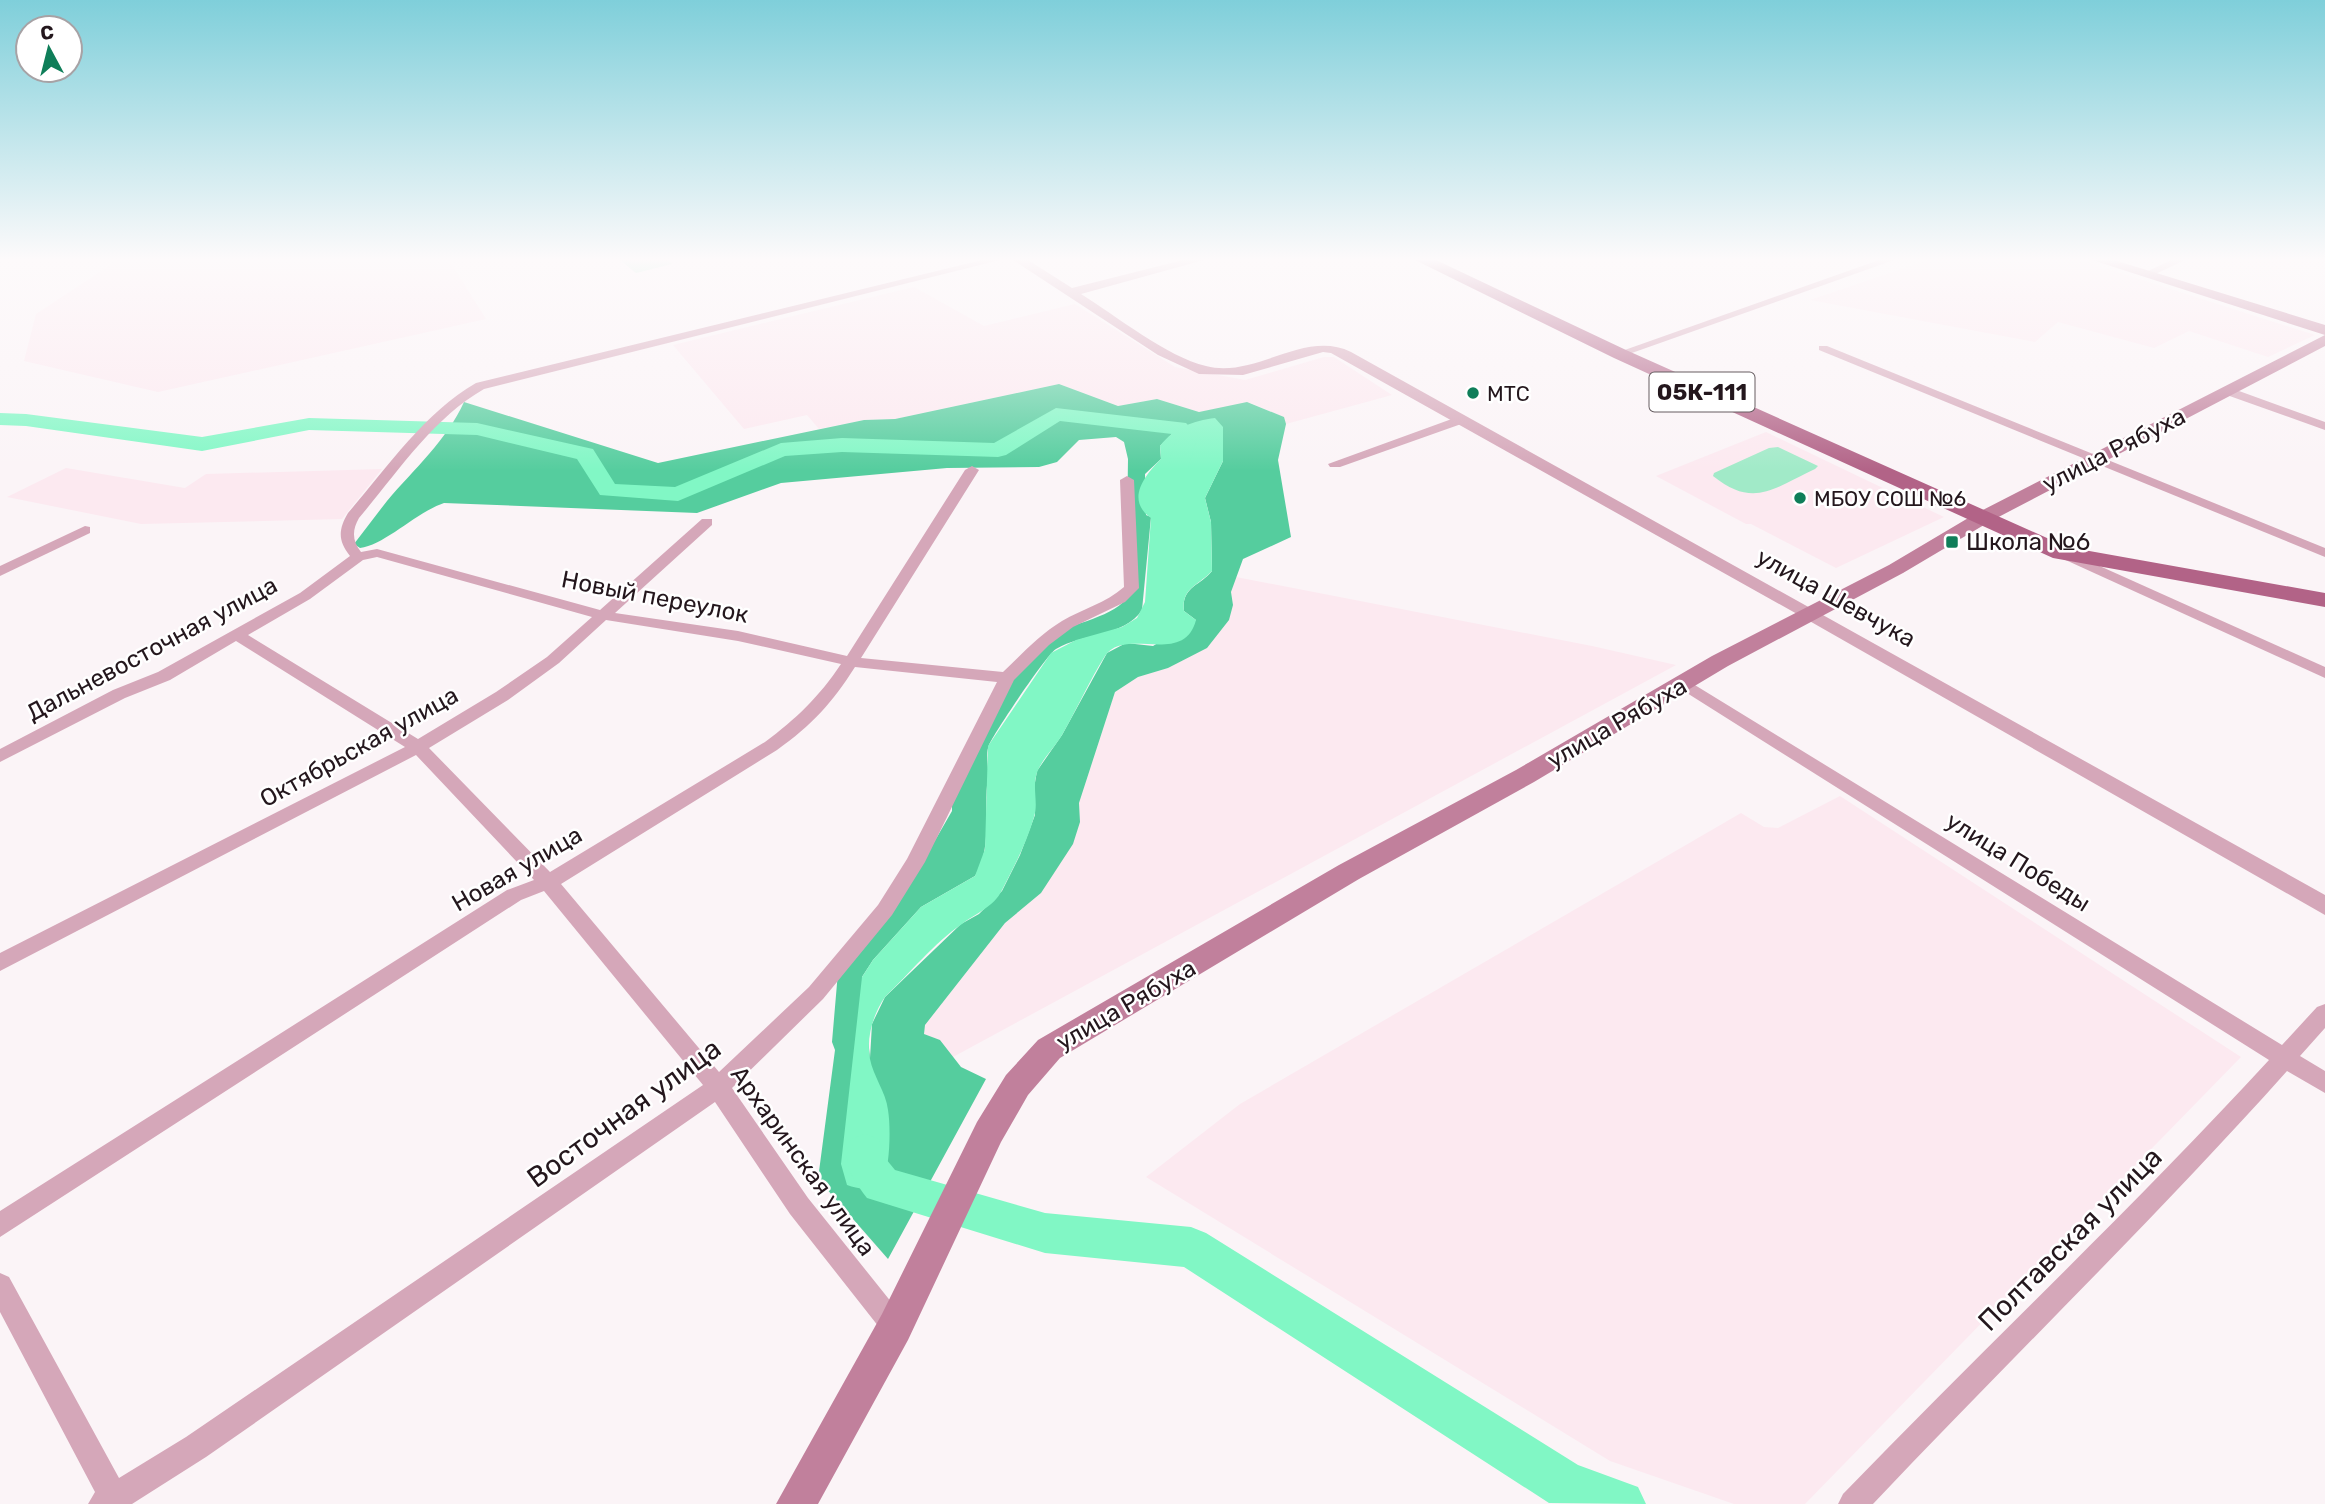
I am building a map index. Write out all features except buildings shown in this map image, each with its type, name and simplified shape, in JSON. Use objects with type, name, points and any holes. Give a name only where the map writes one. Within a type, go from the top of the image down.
[{"type":"main road","name":"05К-111","points":[[1570,330],[2061,552],[2325,600]]},
{"type":"main road","name":"улица Рябуха","points":[[796,1504],[895,1327],[989,1132],[1034,1062],[1066,1036],[1349,872],[1525,776],[1720,661],[1813,614],[1982,518],[2325,340]]},
{"type":"street","points":[[358,557],[348,547],[345,538],[348,524],[435,421],[461,397],[490,383],[707,330]]},
{"type":"street","name":"улица Шевчука","points":[[1128,330],[1163,352],[1204,370],[1243,371],[1317,349],[1334,349],[1813,614],[2325,906]]},
{"type":"street","points":[[1625,352],[1688,330]]},
{"type":"street","points":[[1823,348],[2324,551]]},
{"type":"street","points":[[2228,391],[2325,426]]},
{"type":"street","points":[[1335,464],[1460,420]]},
{"type":"street","name":"Новая улица","points":[[0,1225],[514,895],[548,882],[800,725],[827,698],[852,662],[972,470]]},
{"type":"street","name":"Восточная улица","points":[[111,1501],[196,1447],[718,1087],[816,993],[885,910],[933,828],[1007,678],[1043,642],[1068,624],[1120,599],[1132,588],[1127,480]]},
{"type":"street","name":"Октябрьская улица","points":[[0,964],[418,747],[553,660],[707,522]]},
{"type":"street","points":[[0,572],[85,530]]},
{"type":"street","points":[[2061,552],[2325,673]]},
{"type":"street","name":"Новый переулок","points":[[358,557],[377,553],[601,615],[738,636],[852,662],[1007,678]]},
{"type":"street","name":"Дальневосточная улица","points":[[0,756],[119,694],[164,676],[314,590],[358,557]]},
{"type":"street","name":"Архаринская улица","points":[[237,635],[418,747],[548,882],[718,1087],[799,1206],[895,1327]]},
{"type":"street","name":"улица Победы","points":[[1685,684],[2325,1083]]},
{"type":"street","name":"Полтавская улица","points":[[1853,1504],[1960,1392],[2189,1164],[2325,1013]]},
{"type":"street","points":[[0,1286],[111,1501]]},
{"type":"shaded area","points":[[32,330],[436,330],[158,392],[24,361]]},
{"type":"shaded area","points":[[735,330],[1117,330],[1175,367],[1245,380],[1324,357],[1334,357],[1392,395],[1286,424],[1283,417],[1251,403],[1199,412],[1157,399],[1118,406],[1059,384],[895,419],[864,420],[819,429],[807,415],[744,429],[673,345]]},
{"type":"shaded area","points":[[1972,330],[2049,330],[2035,342]]},
{"type":"shaded area","points":[[2088,330],[2300,330],[2315,335],[2268,357],[2189,331],[2154,348]]},
{"type":"shaded area","points":[[1059,384],[1118,406],[1157,399],[1199,412],[1247,402],[1284,417],[1286,424],[1278,460],[1291,537],[1243,559],[1231,592],[1233,605],[1229,620],[1207,648],[1168,668],[1138,677],[1115,692],[1079,803],[1080,822],[1073,844],[1041,893],[1005,923],[925,1025],[924,1034],[940,1040],[961,1067],[986,1079],[888,1259],[818,1179],[835,1050],[832,1042],[838,972],[903,896],[952,811],[952,805],[990,717],[1027,655],[1051,635],[1110,612],[1126,599],[1128,459],[1124,442],[1116,437],[1079,440],[1057,462],[1039,467],[947,468],[781,483],[697,513],[444,503],[370,546],[360,548],[354,544],[387,501],[439,442],[464,402],[658,463],[864,420],[895,419]],"holes":[[[1178,428],[1223,461],[1205,498],[1211,522],[1212,571],[1185,597],[1184,611],[1196,620],[1153,646],[1126,643],[1107,653],[1062,735],[1037,771],[1034,788],[1035,815],[1020,855],[1002,891],[979,914],[961,924],[885,997],[872,1024],[870,1058],[862,977],[873,960],[921,907],[975,876],[981,865],[986,841],[987,752],[993,738],[1032,678],[1056,649],[1114,630],[1134,619],[1142,610],[1151,517],[1146,515],[1145,474],[1161,459],[1160,446]]]},
{"type":"shaded area","points":[[1215,418],[1223,427],[1223,461],[1205,498],[1211,522],[1212,571],[1188,592],[1184,603],[1184,611],[1196,620],[1189,634],[1180,641],[1167,644],[1126,644],[1114,648],[1105,656],[1062,735],[1038,770],[1035,782],[1035,811],[1031,826],[999,896],[952,931],[885,997],[874,1019],[869,1051],[888,1110],[890,1137],[887,1169],[882,1185],[856,1188],[847,1185],[841,1164],[862,977],[873,960],[921,907],[975,876],[985,849],[988,746],[1051,653],[1076,640],[1122,627],[1137,618],[1145,602],[1151,518],[1139,503],[1140,488],[1161,459],[1160,446],[1166,439],[1185,426]]},
{"type":"shaded area","name":"МБОУ СОШ №6","points":[[1766,432],[1944,517],[1836,568],[1656,476]]},
{"type":"shaded area","points":[[1778,447],[1818,466],[1764,492],[1740,491],[1713,476],[1714,473],[1769,448]]},
{"type":"shaded area","points":[[66,468],[185,488],[206,474],[382,469],[342,519],[141,524],[7,497]]},
{"type":"shaded area","points":[[1236,577],[1592,646],[1676,665],[953,1057],[940,1040],[923,1034],[925,1025],[1005,923],[1041,893],[1080,822],[1079,803],[1115,692],[1138,677],[1168,668],[1233,605],[1231,592]]},
{"type":"shaded area","points":[[1840,796],[2241,1057],[1805,1504],[1734,1504],[1610,1461],[1146,1177],[1240,1104],[1741,813],[1764,827],[1778,828]]},
{"type":"waterway","points":[[0,419],[26,420],[202,444],[309,424],[477,429],[585,454],[608,490],[678,494],[781,450],[842,445],[998,450],[1056,414],[1178,428],[1187,435],[1180,463]]},
{"type":"waterway","points":[[865,1152],[867,1166],[882,1185],[1045,1233],[1191,1247],[1566,1486],[1621,1504]]},
{"type":"place","name":"МТС","points":[[1473,393]]},
{"type":"place","name":"МБОУ СОШ №6","points":[[1800,498]]},
{"type":"place","name":"Школа №6","points":[[1952,542]]}]
